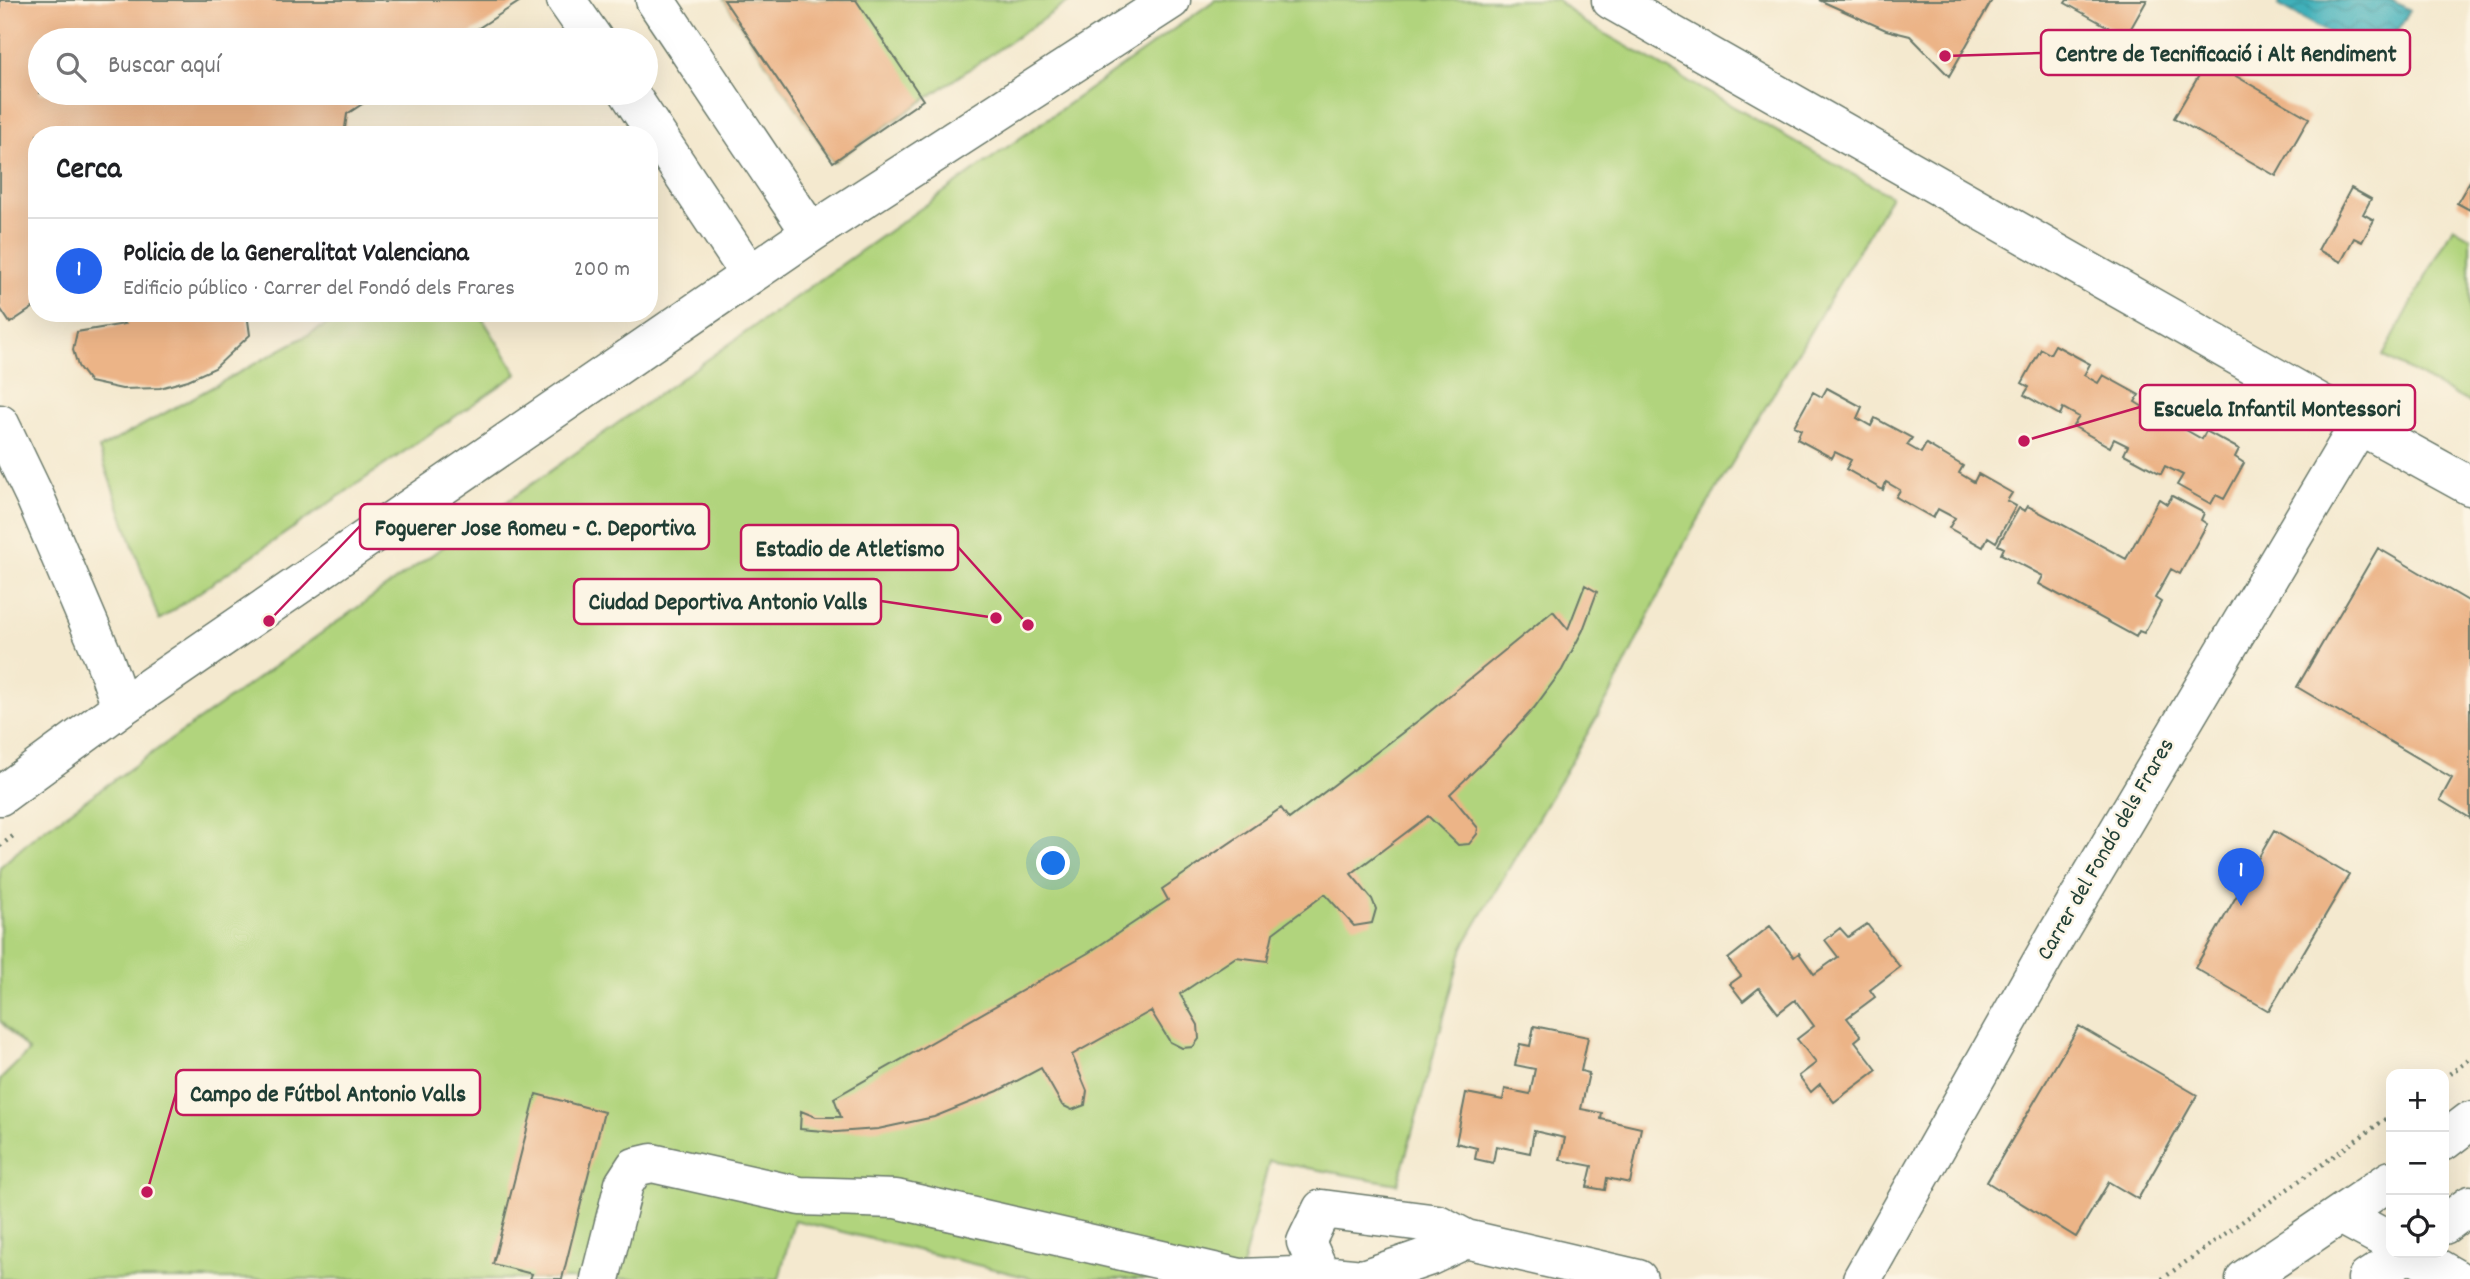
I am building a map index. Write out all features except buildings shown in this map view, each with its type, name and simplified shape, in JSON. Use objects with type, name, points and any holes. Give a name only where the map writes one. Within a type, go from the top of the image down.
[{"type":"street","points":[[566,0],[586,28]]},
{"type":"street","points":[[655,0],[811,233]]},
{"type":"street","points":[[0,796],[121,707],[811,233],[1171,0]]},
{"type":"street","points":[[1611,0],[2470,486]]},
{"type":"street","points":[[637,105],[652,126]]},
{"type":"street","points":[[658,135],[750,275]]},
{"type":"street","points":[[0,424],[35,497],[114,682],[121,707]]},
{"type":"street","name":"Carrer del Fondó dels Frares","points":[[1862,1279],[2056,936],[2359,425]]},
{"type":"street","points":[[2449,1137],[2470,1121]]},
{"type":"street","points":[[600,1279],[624,1184],[635,1167],[652,1163],[800,1196],[896,1199],[1240,1278],[1363,1279],[1430,1256],[1466,1239]]},
{"type":"street","points":[[2245,1279],[2386,1184]]},
{"type":"street","points":[[2449,1221],[2470,1205]]},
{"type":"street","points":[[1319,1277],[1306,1242],[1322,1209],[1438,1224],[1466,1239],[1638,1279]]},
{"type":"street","points":[[2341,1215],[2386,1239]]},
{"type":"street","points":[[2367,1279],[2401,1258]]},
{"type":"street","points":[[2418,1258],[2456,1279]]},
{"type":"path","points":[[2449,1074],[2470,1059]]},
{"type":"path","points":[[2162,1279],[2386,1119]]},
{"type":"green space","points":[[724,0],[1071,0],[833,162]]},
{"type":"green space","points":[[1215,0],[1557,0],[1584,22],[1891,196],[1684,544],[1612,691],[1463,947],[1398,1184],[1269,1161],[1239,1279],[1034,1279],[794,1220],[779,1279],[0,1279],[0,1080],[29,1051],[0,1021],[0,867],[35,836]]},
{"type":"green space","points":[[2453,227],[2470,237],[2470,403],[2383,356]]},
{"type":"green space","points":[[332,322],[485,322],[517,374],[159,620],[99,449]]},
{"type":"water","points":[[2281,0],[2391,0],[2410,10],[2380,62],[2278,5]]},
{"type":"place","name":"Centre de Tecnificació i Alt Rendiment","points":[[1945,56]]},
{"type":"place","name":"Escuela Infantil Montessori","points":[[2024,441]]},
{"type":"place","name":"Ciudad Deportiva Antonio Valls","points":[[996,618]]},
{"type":"place","name":"Foguerer Jose Romeu - C. Deportiva","points":[[269,621]]},
{"type":"place","name":"Estadio de Atletismo","points":[[1028,625]]},
{"type":"place","name":"Policia de la Generalitat Valenciana","points":[[2241,906]]},
{"type":"place","name":"Campo de Fútbol Antonio Valls","points":[[147,1192]]}]
